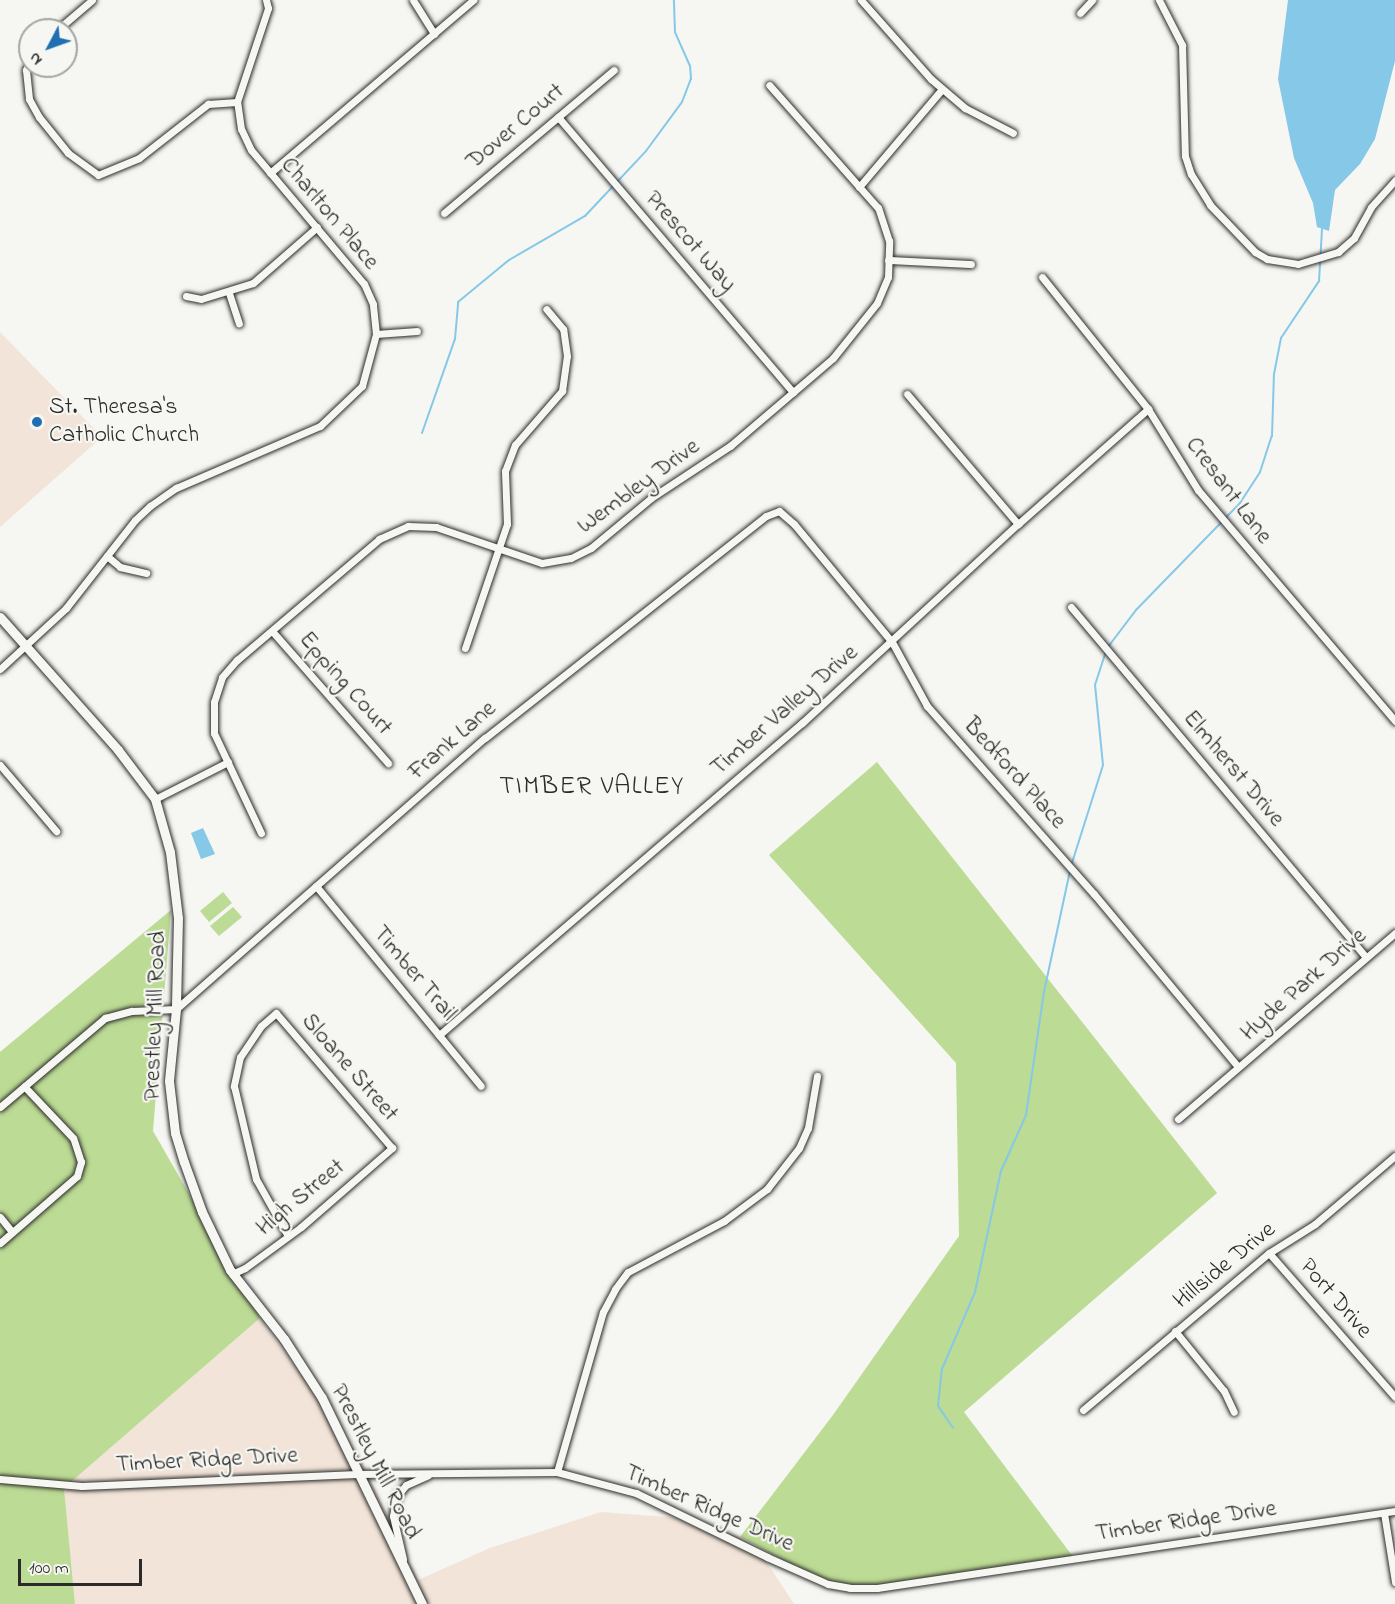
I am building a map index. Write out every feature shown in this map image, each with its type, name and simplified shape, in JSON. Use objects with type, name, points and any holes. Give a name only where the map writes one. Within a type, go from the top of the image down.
[{"type":"street","points":[[71,18],[92,0]]},
{"type":"street","points":[[27,78],[29,99],[39,117],[68,153],[99,175],[139,158],[201,108],[237,102],[268,8],[266,0]]},
{"type":"street","points":[[413,0],[434,34]]},
{"type":"street","points":[[270,173],[473,0]]},
{"type":"street","points":[[861,0],[942,89],[965,108],[1013,133]]},
{"type":"street","points":[[1080,14],[1092,0]]},
{"type":"street","points":[[1159,0],[1182,45],[1185,156],[1191,174],[1210,205],[1255,252],[1267,259],[1298,264],[1338,252],[1354,238],[1371,207],[1395,180]]},
{"type":"street","name":"Dover Court","points":[[444,213],[614,70]]},
{"type":"street","name":"Wembley Drive","points":[[261,833],[214,733],[214,702],[222,677],[272,631],[379,539],[408,526],[436,527],[542,563],[571,558],[591,548],[651,498],[730,446],[833,358],[876,303],[888,277],[889,241],[878,208],[769,85]]},
{"type":"street","points":[[859,187],[942,89]]},
{"type":"street","name":"Charlton Place","points":[[0,669],[66,608],[135,520],[176,488],[320,426],[335,416],[362,386],[376,334],[373,304],[364,284],[270,173],[246,140],[237,102]]},
{"type":"street","name":"Prescot Way","points":[[558,117],[793,392]]},
{"type":"street","points":[[186,296],[201,299],[229,293],[253,283],[317,227]]},
{"type":"street","points":[[888,260],[970,264]]},
{"type":"street","name":"Cresant Lane","points":[[1042,277],[1148,409],[1198,490],[1395,721]]},
{"type":"street","points":[[229,293],[239,323]]},
{"type":"street","points":[[465,648],[507,524],[505,471],[508,462],[515,445],[562,391],[567,356],[563,328],[546,309]]},
{"type":"street","points":[[376,334],[417,331]]},
{"type":"street","points":[[907,394],[1018,524]]},
{"type":"street","name":"Timber Valley Drive","points":[[439,1035],[892,642],[1018,524],[1148,409]]},
{"type":"street","name":"Bedford Place","points":[[766,516],[779,511],[794,524],[892,642],[927,706],[1087,886],[1238,1067]]},
{"type":"street","name":"Frank Lane","points":[[176,1009],[485,738],[766,516]]},
{"type":"street","points":[[107,556],[120,567],[146,573]]},
{"type":"street","name":"Elmherst Drive","points":[[1071,607],[1366,957]]},
{"type":"street","name":"Prestley Mill Road","points":[[0,617],[155,799],[170,852],[178,918],[176,1009],[169,1081],[175,1133],[202,1212],[232,1274],[284,1339],[322,1398],[357,1474],[403,1559],[422,1604]]},
{"type":"street","name":"Epping Court","points":[[272,631],[388,764]]},
{"type":"street","points":[[155,799],[228,762]]},
{"type":"street","points":[[0,765],[56,831]]},
{"type":"street","name":"Timber Trail","points":[[316,886],[482,1086]]},
{"type":"street","name":"Hyde Park Drive","points":[[1178,1119],[1395,933]]},
{"type":"street","points":[[0,1107],[105,1018],[132,1011],[176,1009]]},
{"type":"street","name":"Sloane Street","points":[[288,1236],[256,1179],[234,1086],[240,1057],[261,1026],[276,1013],[392,1148]]},
{"type":"street","points":[[557,1472],[603,1312],[615,1289],[628,1272],[724,1221],[772,1183],[799,1148],[808,1128],[817,1076]]},
{"type":"street","points":[[0,1243],[77,1176],[81,1162],[73,1138],[24,1086]]},
{"type":"street","name":"High Street","points":[[232,1274],[288,1236],[392,1148]]},
{"type":"street","name":"Hillside Drive","points":[[1083,1410],[1269,1253],[1315,1224],[1395,1156]]},
{"type":"street","points":[[0,1217],[12,1232]]},
{"type":"street","name":"Port Drive","points":[[1269,1253],[1395,1397]]},
{"type":"street","points":[[1175,1331],[1224,1391],[1234,1412]]},
{"type":"street","name":"Timber Ridge Drive","points":[[0,1479],[82,1486],[357,1474],[557,1472],[636,1493],[767,1557],[828,1584],[850,1588],[877,1588],[1395,1511]]},
{"type":"street","name":"Prestley Mill Road","points":[[403,1559],[393,1516],[397,1496],[406,1485],[432,1473]]},
{"type":"street","points":[[1384,1513],[1395,1582]]},
{"type":"shaded area","points":[[0,332],[102,437],[0,527]]},
{"type":"shaded area","points":[[260,1318],[360,1457],[418,1580],[490,1548],[601,1512],[680,1518],[740,1537],[759,1550],[794,1604],[75,1604],[64,1488]]},
{"type":"green space","points":[[877,762],[1217,1193],[964,1412],[1074,1558],[877,1588],[828,1584],[740,1537],[833,1415],[959,1236],[956,1063],[769,855]]},
{"type":"green space","points":[[223,892],[232,903],[209,922],[200,911]]},
{"type":"green space","points":[[233,907],[242,917],[219,936],[210,926]]},
{"type":"green space","points":[[171,910],[153,1131],[260,1318],[64,1488],[75,1604],[0,1604],[0,1052]]},
{"type":"water","points":[[1288,0],[1395,0],[1395,61],[1375,139],[1360,164],[1335,190],[1329,231],[1317,227],[1313,203],[1294,158],[1278,79]]},
{"type":"water","points":[[203,828],[215,854],[201,859],[191,833]]},
{"type":"waterway","points":[[422,433],[455,339],[458,302],[509,260],[585,216],[646,151],[682,102],[691,79],[690,66],[675,32],[674,0]]},
{"type":"waterway","points":[[1108,647],[1136,610],[1240,503],[1260,472],[1272,436],[1274,374],[1281,338],[1319,281],[1322,229]]},
{"type":"waterway","points":[[1071,866],[1103,765],[1095,685],[1106,652]]},
{"type":"waterway","points":[[953,1428],[938,1406],[942,1369],[975,1292],[1001,1171],[1026,1115],[1044,992],[1070,871]]},
{"type":"place","name":"St. Theresa's Catholic Church","points":[[37,422]]},
{"type":"district","name":"TIMBER VALLEY","points":[[592,788]]}]
